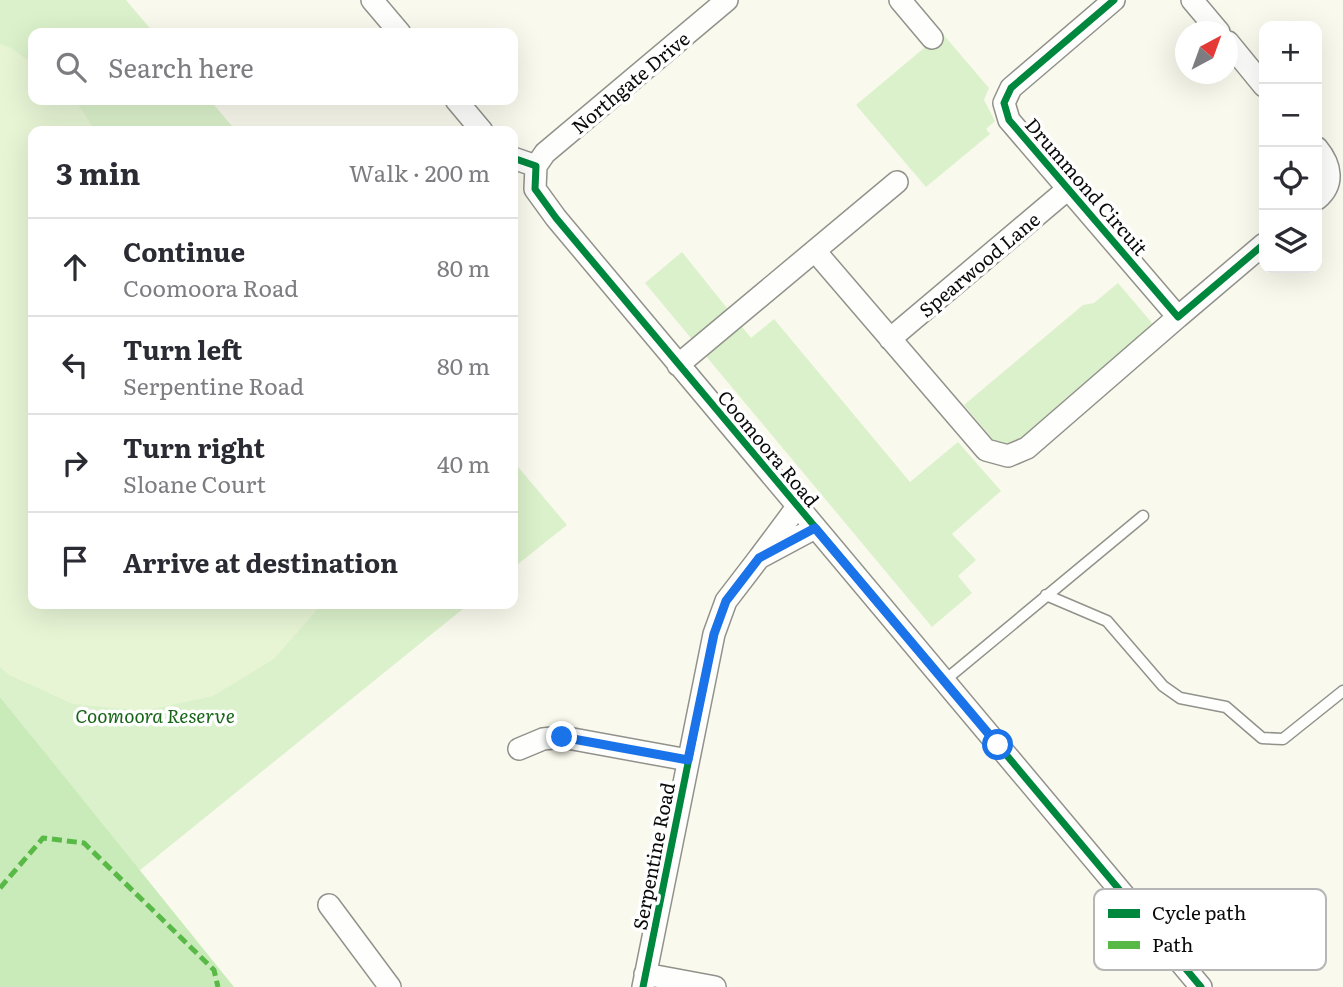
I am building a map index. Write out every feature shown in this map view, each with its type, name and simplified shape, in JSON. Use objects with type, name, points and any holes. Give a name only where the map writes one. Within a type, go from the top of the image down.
[{"type":"street","points":[[373,0],[396,28]]},
{"type":"street","name":"Northgate Drive","points":[[536,166],[545,153],[727,0]]},
{"type":"street","points":[[900,0],[932,37]]},
{"type":"street","name":"Drummond Circuit","points":[[1114,0],[1011,88],[1004,103],[1009,120],[1178,317]]},
{"type":"street","points":[[1192,0],[1210,21]]},
{"type":"street","points":[[1238,55],[1262,84]]},
{"type":"street","points":[[460,105],[478,126]]},
{"type":"street","points":[[1322,154],[1327,160],[1330,176],[1322,195]]},
{"type":"street","points":[[518,160],[536,166]]},
{"type":"street","name":"Coomoora Road","points":[[536,166],[533,182],[540,200],[1119,889]]},
{"type":"street","points":[[678,365],[897,182]]},
{"type":"street","name":"Spearwood Lane","points":[[890,339],[1069,188]]},
{"type":"street","points":[[815,251],[986,450],[1008,456],[1027,448],[1259,248]]},
{"type":"street","name":"Serpentine Road","points":[[644,980],[714,634],[726,601],[797,507]]},
{"type":"street","name":"Serpentine Road","points":[[758,559],[815,528]]},
{"type":"street","points":[[519,749],[542,739],[562,737],[688,760]]},
{"type":"street","points":[[329,905],[390,987]]},
{"type":"street","name":"Coomoora Road","points":[[1187,970],[1201,987]]},
{"type":"street","points":[[644,980],[715,987]]},
{"type":"lane","points":[[944,681],[1143,516]]},
{"type":"lane","points":[[1046,595],[1107,621],[1163,685],[1180,698],[1226,707],[1243,725],[1262,738],[1283,738],[1343,691]]},
{"type":"green space","name":"Coomoora Reserve","points":[[0,0],[126,0],[150,28],[28,28],[28,105],[214,105],[232,126],[28,126],[28,609],[463,609],[139,871],[0,697]]},
{"type":"green space","points":[[942,33],[989,88],[984,100],[995,121],[986,129],[990,134],[926,187],[856,105]]},
{"type":"green space","points":[[0,44],[28,60],[28,105],[78,105],[93,126],[28,126],[28,609],[318,609],[274,659],[213,696],[144,711],[73,704],[9,675],[0,667]]},
{"type":"green space","points":[[682,252],[751,338],[774,319],[910,482],[958,442],[1001,491],[952,534],[976,560],[958,576],[972,593],[932,627],[645,283]]},
{"type":"green space","points":[[1118,283],[1152,323],[1142,342],[1107,373],[1094,376],[1062,402],[1057,414],[1018,448],[1002,450],[964,405],[1083,305],[1094,303]]},
{"type":"green space","points":[[518,467],[567,525],[518,564]]},
{"type":"green space","points":[[0,697],[234,987],[0,987]]},
{"type":"marked path","points":[[0,888],[43,838],[84,843],[214,970],[218,987]]},
{"type":"cycle path","points":[[1114,0],[1011,88],[1004,103],[1009,120],[1178,317],[1259,248]]},
{"type":"cycle path","points":[[518,160],[536,166],[535,189],[556,218],[1119,889]]},
{"type":"cycle path","points":[[643,987],[714,634],[726,601],[759,558],[815,528]]},
{"type":"cycle path","points":[[1187,970],[1201,987]]},
{"type":"route","points":[[562,737],[589,739],[688,760],[714,634],[726,601],[759,558],[788,545],[815,528],[998,745]]}]
